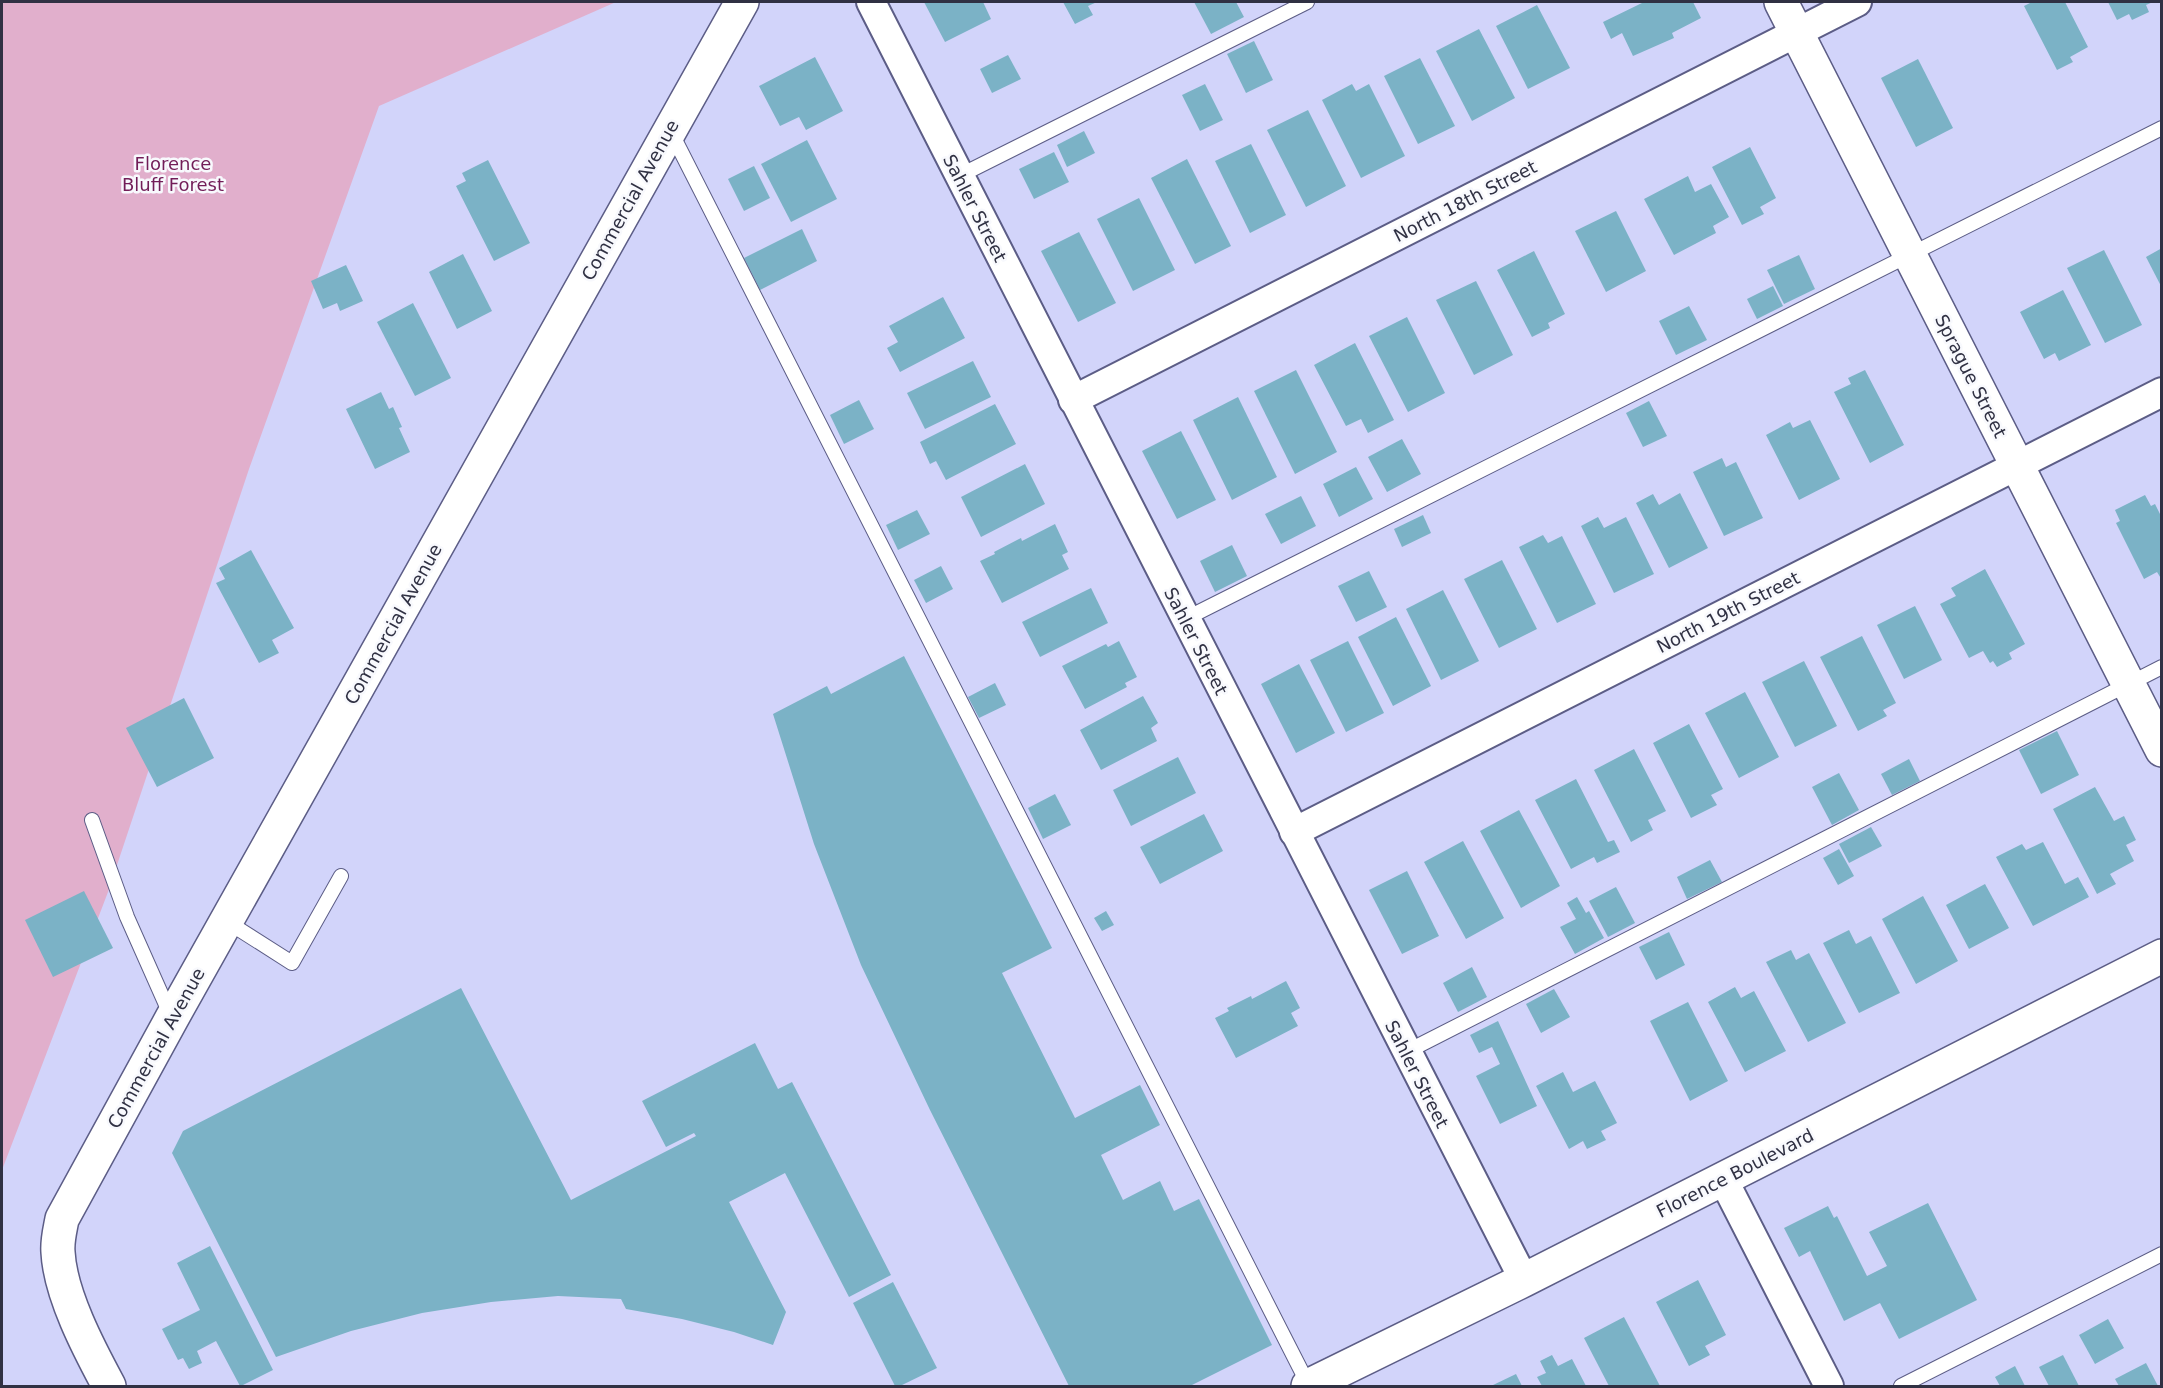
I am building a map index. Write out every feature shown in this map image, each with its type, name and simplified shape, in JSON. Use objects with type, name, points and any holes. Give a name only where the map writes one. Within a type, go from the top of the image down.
[{"type":"street","name":"Commercial Avenue","points":[[108,1386],[76,1319],[64,1282],[58,1251],[62,1219],[226,921],[742,2]]},
{"type":"street","name":"Sahler Street","points":[[871,2],[1524,1280]]},
{"type":"street","name":"Sprague Street","points":[[1781,2],[2162,750]]},
{"type":"street","name":"North 18th Street","points":[[1073,400],[1857,2]]},
{"type":"street","name":"North 19th Street","points":[[1294,832],[2162,392]]},
{"type":"street","name":"Florence Boulevard","points":[[1308,1386],[1524,1280],[2162,956]]},
{"type":"street","points":[[1723,1179],[1829,1386]]},
{"type":"lane","points":[[959,176],[1307,2]]},
{"type":"lane","points":[[1185,619],[2162,128]]},
{"type":"lane","points":[[669,129],[1308,1386]]},
{"type":"lane","points":[[1406,1052],[2162,667]]},
{"type":"lane","points":[[92,820],[127,917],[172,1018]]},
{"type":"lane","points":[[226,921],[292,963],[341,876]]},
{"type":"lane","points":[[1901,1386],[2162,1254]]},
{"type":"green space","name":"Florence Bluff Forest","points":[[2,2],[616,2],[379,106],[249,469],[108,892],[2,1170]]},
{"type":"building","points":[[924,2],[983,2],[991,19],[945,42]]},
{"type":"building","points":[[1063,2],[1097,2],[1088,6],[1093,15],[1075,24]]},
{"type":"building","points":[[1194,2],[1236,2],[1244,17],[1211,34]]},
{"type":"building","points":[[1644,2],[1693,2],[1701,18],[1672,33],[1674,38],[1633,56],[1622,33],[1611,39],[1603,22]]},
{"type":"building","points":[[2032,2],[2065,2],[2088,47],[2070,57],[2073,62],[2057,70],[2024,6]]},
{"type":"building","points":[[2108,2],[2153,2],[2146,5],[2149,12],[2132,20],[2129,14],[2117,20]]},
{"type":"building","points":[[1537,5],[1570,68],[1528,89],[1496,26]]},
{"type":"building","points":[[1479,29],[1515,98],[1472,121],[1436,51]]},
{"type":"building","points":[[1254,41],[1273,80],[1246,93],[1227,54]]},
{"type":"building","points":[[1008,55],[1021,79],[992,93],[980,69]]},
{"type":"building","points":[[815,57],[843,111],[806,130],[799,117],[780,126],[759,86]]},
{"type":"building","points":[[1420,58],[1455,126],[1418,144],[1384,76]]},
{"type":"building","points":[[1918,59],[1953,128],[1916,147],[1881,78]]},
{"type":"building","points":[[1205,84],[1223,120],[1200,131],[1182,95]]},
{"type":"building","points":[[1352,84],[1356,91],[1369,84],[1405,156],[1361,178],[1322,100]]},
{"type":"building","points":[[1308,110],[1346,186],[1306,207],[1267,130]]},
{"type":"building","points":[[1084,131],[1095,153],[1067,167],[1057,145]]},
{"type":"building","points":[[807,140],[837,199],[791,222],[761,164]]},
{"type":"building","points":[[1251,144],[1286,215],[1250,233],[1215,161]]},
{"type":"building","points":[[1750,147],[1776,198],[1760,207],[1764,214],[1742,225],[1712,167]]},
{"type":"building","points":[[1054,152],[1069,182],[1034,199],[1019,169]]},
{"type":"building","points":[[1187,159],[1231,246],[1195,264],[1151,178]]},
{"type":"building","points":[[488,160],[530,243],[494,261],[456,186],[466,181],[462,173]]},
{"type":"building","points":[[754,166],[770,198],[744,211],[728,179]]},
{"type":"building","points":[[1688,176],[1695,192],[1711,184],[1729,217],[1713,226],[1716,233],[1674,255],[1644,199]]},
{"type":"building","points":[[1139,198],[1175,270],[1133,291],[1097,219]]},
{"type":"building","points":[[1616,211],[1646,271],[1606,292],[1575,231]]},
{"type":"building","points":[[802,229],[817,261],[760,290],[744,258]]},
{"type":"building","points":[[1079,232],[1116,303],[1078,322],[1041,251]]},
{"type":"building","points":[[2162,248],[2162,288],[2146,257]]},
{"type":"building","points":[[2104,250],[2142,325],[2105,343],[2067,268]]},
{"type":"building","points":[[1534,251],[1565,314],[1548,323],[1550,328],[1532,337],[1497,270]]},
{"type":"building","points":[[463,254],[492,311],[457,329],[429,272]]},
{"type":"building","points":[[1799,255],[1815,289],[1784,304],[1767,270]]},
{"type":"building","points":[[346,265],[363,301],[340,311],[337,303],[323,309],[311,281]]},
{"type":"building","points":[[1476,281],[1513,355],[1474,375],[1436,300]]},
{"type":"building","points":[[1773,286],[1783,306],[1757,319],[1747,299]]},
{"type":"building","points":[[2063,290],[2091,345],[2059,361],[2055,353],[2044,359],[2020,312]]},
{"type":"building","points":[[943,297],[965,338],[900,372],[887,348],[898,342],[889,326]]},
{"type":"building","points":[[413,303],[451,378],[415,396],[377,322]]},
{"type":"building","points":[[1689,306],[1707,340],[1676,355],[1659,321]]},
{"type":"building","points":[[1407,317],[1445,393],[1408,412],[1369,336]]},
{"type":"building","points":[[1355,343],[1394,420],[1368,433],[1361,419],[1346,426],[1314,365]]},
{"type":"building","points":[[973,361],[991,397],[925,429],[907,393]]},
{"type":"building","points":[[1296,370],[1337,452],[1295,474],[1254,391]]},
{"type":"building","points":[[1865,370],[1904,445],[1870,463],[1834,392],[1851,384],[1848,378]]},
{"type":"building","points":[[381,392],[389,409],[393,407],[402,427],[399,428],[410,452],[375,469],[346,409]]},
{"type":"building","points":[[1238,397],[1277,477],[1232,500],[1193,420]]},
{"type":"building","points":[[859,400],[874,429],[844,444],[830,415]]},
{"type":"building","points":[[1649,401],[1667,436],[1643,447],[1626,413]]},
{"type":"building","points":[[995,404],[1016,444],[946,480],[936,461],[930,464],[920,442]]},
{"type":"building","points":[[1810,420],[1840,479],[1799,500],[1766,435],[1790,422],[1793,428]]},
{"type":"building","points":[[1181,431],[1216,500],[1177,519],[1142,451]]},
{"type":"building","points":[[1402,439],[1421,474],[1387,492],[1368,457]]},
{"type":"building","points":[[1722,458],[1726,467],[1736,462],[1763,518],[1724,536],[1693,472]]},
{"type":"building","points":[[1025,464],[1045,504],[981,537],[961,497]]},
{"type":"building","points":[[1356,467],[1373,499],[1339,517],[1323,484]]},
{"type":"building","points":[[1680,493],[1708,548],[1669,568],[1636,503],[1653,494],[1659,505]]},
{"type":"building","points":[[2145,495],[2151,506],[2155,504],[2162,518],[2162,580],[2157,572],[2144,579],[2116,523],[2120,521],[2115,510]]},
{"type":"building","points":[[1301,496],[1316,526],[1281,544],[1265,514]]},
{"type":"building","points":[[917,510],[930,534],[898,550],[886,525]]},
{"type":"building","points":[[1423,515],[1431,533],[1402,547],[1394,529]]},
{"type":"building","points":[[1598,517],[1604,528],[1626,517],[1654,574],[1614,593],[1581,526]]},
{"type":"building","points":[[1055,524],[1068,552],[1062,555],[1069,569],[1002,603],[980,561],[1021,538],[1022,541]]},
{"type":"building","points":[[1543,535],[1548,543],[1562,536],[1596,604],[1557,623],[1519,547]]},
{"type":"building","points":[[1232,545],[1247,576],[1215,592],[1200,561]]},
{"type":"building","points":[[251,550],[294,628],[272,640],[279,653],[259,663],[216,583],[225,579],[219,568]]},
{"type":"building","points":[[1502,560],[1537,629],[1499,648],[1464,579]]},
{"type":"building","points":[[941,566],[953,589],[926,603],[914,580]]},
{"type":"building","points":[[1985,569],[2025,644],[2009,653],[2012,659],[1997,667],[1993,661],[1990,663],[1983,651],[1969,658],[1940,604],[1956,596],[1951,588]]},
{"type":"building","points":[[1369,571],[1387,607],[1356,622],[1338,586]]},
{"type":"building","points":[[1091,588],[1108,623],[1040,657],[1022,622]]},
{"type":"building","points":[[1443,590],[1479,661],[1441,680],[1406,609]]},
{"type":"building","points":[[1915,606],[1942,660],[1904,679],[1877,625]]},
{"type":"building","points":[[1396,617],[1431,686],[1393,706],[1358,637]]},
{"type":"building","points":[[1862,636],[1896,703],[1883,710],[1887,716],[1858,731],[1820,657]]},
{"type":"building","points":[[1119,641],[1137,677],[1125,683],[1127,687],[1085,709],[1062,666],[1106,644],[1108,647]]},
{"type":"building","points":[[1348,641],[1384,713],[1346,732],[1310,660]]},
{"type":"building","points":[[904,656],[1052,948],[1002,973],[1075,1118],[1140,1085],[1160,1125],[1101,1155],[1123,1200],[1160,1181],[1174,1211],[1199,1199],[1272,1345],[1190,1386],[1069,1386],[930,1110],[861,965],[814,844],[773,714],[827,686],[831,694]]},
{"type":"building","points":[[1804,661],[1837,726],[1795,747],[1762,682]]},
{"type":"building","points":[[1299,664],[1335,733],[1296,753],[1261,684]]},
{"type":"building","points":[[995,683],[1006,705],[979,718],[968,697]]},
{"type":"building","points":[[1745,692],[1779,757],[1739,778],[1705,713]]},
{"type":"building","points":[[1143,696],[1158,723],[1151,728],[1157,741],[1101,770],[1080,730]]},
{"type":"building","points":[[184,698],[214,758],[157,787],[126,728]]},
{"type":"building","points":[[1689,724],[1723,789],[1711,795],[1717,805],[1691,818],[1653,743]]},
{"type":"building","points":[[2057,731],[2079,775],[2041,794],[2019,750]]},
{"type":"building","points":[[1634,749],[1666,811],[1648,820],[1653,830],[1631,842],[1594,770]]},
{"type":"building","points":[[1178,757],[1196,793],[1131,826],[1113,790]]},
{"type":"building","points":[[1909,759],[1920,781],[1892,795],[1881,774]]},
{"type":"building","points":[[1839,773],[1859,810],[1832,825],[1812,787]]},
{"type":"building","points":[[1576,779],[1608,842],[1614,840],[1620,852],[1597,863],[1594,857],[1571,869],[1535,800]]},
{"type":"building","points":[[2095,787],[2114,821],[2124,816],[2136,840],[2126,845],[2134,861],[2110,874],[2116,884],[2097,894],[2053,809]]},
{"type":"building","points":[[1055,794],[1071,825],[1043,839],[1028,808]]},
{"type":"building","points":[[1519,810],[1560,886],[1521,908],[1480,831]]},
{"type":"building","points":[[1204,814],[1223,851],[1160,884],[1140,847]]},
{"type":"building","points":[[1871,827],[1882,846],[1849,863],[1839,844]]},
{"type":"building","points":[[1463,841],[1504,918],[1466,939],[1424,862]]},
{"type":"building","points":[[2043,842],[2065,884],[2078,877],[2089,897],[2033,926],[1996,857],[2022,844],[2026,850]]},
{"type":"building","points":[[1839,849],[1854,876],[1838,885],[1823,858]]},
{"type":"building","points":[[1710,860],[1722,882],[1687,899],[1677,877]]},
{"type":"building","points":[[1407,871],[1439,936],[1402,954],[1369,890]]},
{"type":"building","points":[[1985,884],[2009,928],[1969,949],[1946,905]]},
{"type":"building","points":[[1616,887],[1635,923],[1608,937],[1589,901]]},
{"type":"building","points":[[84,891],[113,948],[53,977],[25,920]]},
{"type":"building","points":[[1923,896],[1958,961],[1916,984],[1882,919]]},
{"type":"building","points":[[1577,897],[1586,913],[1589,911],[1604,938],[1575,954],[1560,927],[1576,919],[1567,903]]},
{"type":"building","points":[[1106,911],[1114,925],[1102,931],[1094,918]]},
{"type":"building","points":[[1849,930],[1856,944],[1871,936],[1900,993],[1859,1013],[1823,943]]},
{"type":"building","points":[[1669,932],[1685,965],[1656,980],[1639,947]]},
{"type":"building","points":[[1791,950],[1796,960],[1809,953],[1846,1023],[1808,1042],[1766,962]]},
{"type":"building","points":[[1472,967],[1487,997],[1458,1012],[1443,983]]},
{"type":"building","points":[[1286,981],[1300,1008],[1291,1013],[1298,1026],[1236,1058],[1215,1018],[1229,1011],[1227,1008],[1251,996],[1252,999]]},
{"type":"building","points":[[1735,987],[1741,998],[1754,991],[1786,1051],[1745,1072],[1708,1002]]},
{"type":"building","points":[[461,988],[571,1200],[696,1136],[694,1133],[666,1147],[642,1101],[755,1043],[778,1089],[792,1082],[891,1275],[849,1297],[785,1173],[729,1202],[786,1312],[773,1345],[682,1319],[626,1309],[621,1299],[558,1296],[491,1302],[422,1313],[351,1331],[276,1357],[172,1153],[183,1131]]},
{"type":"building","points":[[1554,989],[1570,1017],[1541,1033],[1526,1004]]},
{"type":"building","points":[[1688,1002],[1728,1081],[1690,1101],[1650,1021]]},
{"type":"building","points":[[1498,1021],[1537,1106],[1500,1124],[1476,1076],[1500,1064],[1492,1047],[1479,1053],[1470,1035]]},
{"type":"building","points":[[1563,1072],[1573,1092],[1595,1081],[1617,1123],[1601,1131],[1606,1140],[1587,1149],[1583,1141],[1569,1149],[1536,1086]]},
{"type":"building","points":[[1928,1203],[1977,1300],[1899,1339],[1880,1303],[1844,1321],[1810,1251],[1799,1257],[1784,1228],[1828,1206],[1834,1218],[1837,1216],[1867,1276],[1887,1266],[1869,1232]]},
{"type":"building","points":[[210,1246],[273,1370],[241,1386],[216,1341],[197,1351],[202,1363],[189,1369],[183,1358],[178,1360],[162,1329],[200,1310],[177,1263]]},
{"type":"building","points":[[1698,1280],[1726,1335],[1705,1346],[1710,1355],[1689,1366],[1656,1302]]},
{"type":"building","points":[[893,1282],[937,1368],[900,1386],[895,1386],[853,1303]]},
{"type":"building","points":[[1624,1317],[1660,1386],[1609,1386],[1584,1338]]},
{"type":"building","points":[[2108,1319],[2124,1348],[2095,1364],[2079,1335]]},
{"type":"building","points":[[1552,1355],[1558,1366],[1572,1359],[1586,1386],[1542,1386],[1537,1377],[1546,1373],[1540,1361]]},
{"type":"building","points":[[2063,1355],[2079,1386],[2049,1386],[2039,1367]]},
{"type":"building","points":[[2146,1363],[2158,1386],[2119,1386],[2115,1379]]},
{"type":"building","points":[[2015,1366],[2025,1386],[2000,1386],[1995,1377]]},
{"type":"building","points":[[1516,1374],[1522,1386],[1491,1386]]}]
